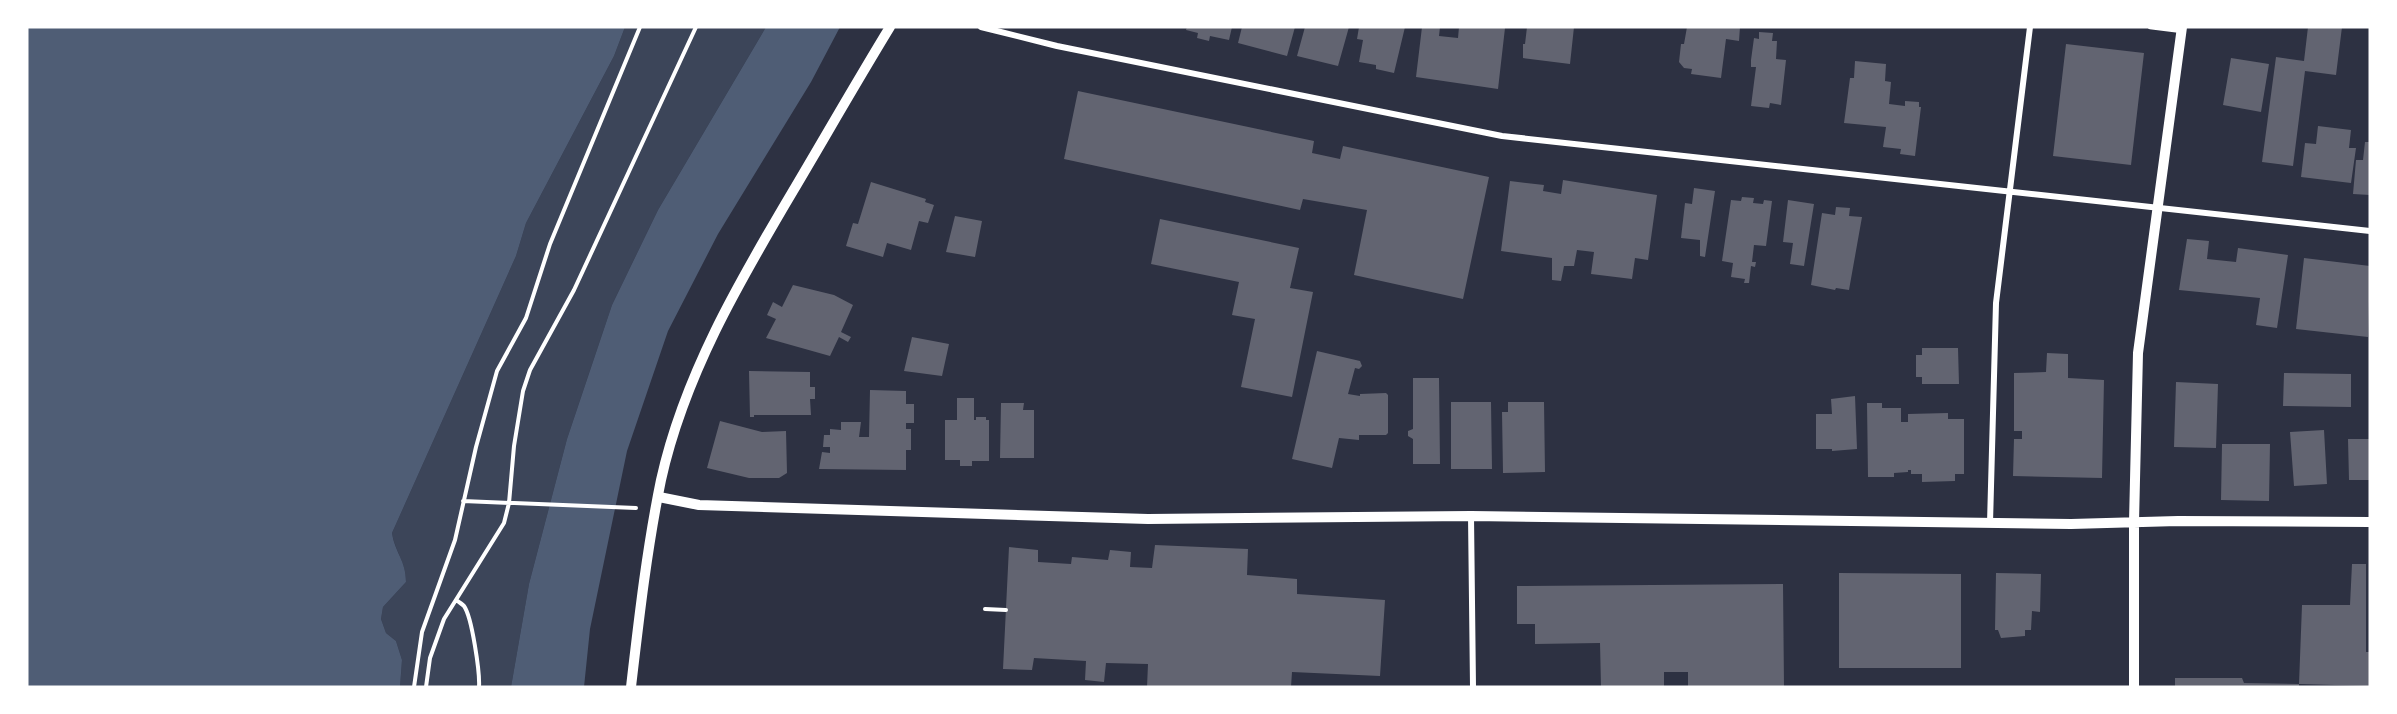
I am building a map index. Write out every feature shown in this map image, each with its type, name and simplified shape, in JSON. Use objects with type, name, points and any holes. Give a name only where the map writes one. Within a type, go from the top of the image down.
[{"type":"street","points":[[631,687],[642,594],[662,480],[684,407],[718,325],[742,276],[890,27]]},
{"type":"street","points":[[981,27],[1057,46],[1502,136],[2370,231]]},
{"type":"street","points":[[1990,523],[1996,303],[2030,27]]},
{"type":"street","points":[[2134,687],[2134,522],[2138,353],[2182,29]]},
{"type":"street","points":[[659,497],[699,505],[1148,519],[1471,516],[1990,523],[2370,522]]},
{"type":"street","points":[[1471,516],[1473,687]]},
{"type":"lane","points":[[2150,27],[2182,29]]},
{"type":"path","points":[[414,687],[422,632],[434,595],[448,564],[497,371],[526,318],[550,244],[640,27]]},
{"type":"path","points":[[426,687],[436,636],[504,523],[509,503],[523,391],[530,370],[574,290],[696,27]]},
{"type":"path","points":[[463,501],[637,508]]},
{"type":"path","points":[[456,600],[464,607],[471,630],[480,674],[479,687]]},
{"type":"path","points":[[986,609],[1006,610]]},
{"type":"shaded area","points":[[27,27],[625,27],[614,56],[526,223],[516,256],[392,533],[406,574],[406,582],[383,607],[381,619],[386,633],[396,641],[402,660],[400,687],[27,687]]},
{"type":"shaded area","points":[[625,27],[766,27],[658,210],[612,305],[567,439],[529,584],[511,687],[400,687],[402,660],[396,641],[386,633],[381,619],[383,607],[406,582],[404,568],[392,533],[516,256],[526,223],[614,56]]},
{"type":"shaded area","points":[[766,27],[840,27],[811,82],[718,234],[668,331],[627,451],[590,629],[584,687],[511,687],[529,584],[567,439],[612,305],[658,210]]},
{"type":"building","points":[[1187,27],[1232,27],[1229,40],[1210,36],[1209,41],[1197,38],[1198,33],[1186,30]]},
{"type":"building","points":[[1242,27],[1295,27],[1287,56],[1238,43]]},
{"type":"building","points":[[1305,27],[1349,27],[1338,66],[1297,56]]},
{"type":"building","points":[[1359,27],[1405,27],[1394,73],[1376,69],[1376,65],[1359,62],[1363,40],[1357,39]]},
{"type":"building","points":[[1422,27],[1440,27],[1439,36],[1458,38],[1459,27],[1505,28],[1498,89],[1416,77]]},
{"type":"building","points":[[1527,27],[1574,27],[1570,64],[1523,58]]},
{"type":"building","points":[[1687,27],[1740,27],[1739,41],[1726,39],[1721,78],[1691,74],[1692,69],[1684,68],[1679,62],[1681,44],[1684,44]]},
{"type":"building","points":[[2308,27],[2342,27],[2336,75],[2305,71],[2293,166],[2262,162],[2276,57],[2304,61]]},
{"type":"building","points":[[1759,32],[1773,33],[1772,41],[1777,41],[1776,59],[1786,60],[1781,105],[1770,103],[1769,108],[1751,106],[1756,67],[1751,67],[1751,60],[1754,38],[1759,39]]},
{"type":"building","points":[[2066,44],[2144,53],[2131,165],[2053,156]]},
{"type":"building","points":[[2231,58],[2269,64],[2261,112],[2223,105]]},
{"type":"building","points":[[1855,61],[1886,64],[1885,81],[1891,82],[1889,104],[1905,106],[1905,101],[1919,102],[1919,107],[1921,107],[1915,156],[1900,154],[1901,149],[1883,147],[1886,127],[1844,123],[1850,78],[1854,78]]},
{"type":"building","points":[[1078,91],[1314,141],[1312,153],[1340,159],[1343,146],[1489,177],[1463,299],[1354,275],[1367,210],[1303,199],[1300,210],[1064,159]]},
{"type":"building","points":[[2318,126],[2351,130],[2349,148],[2356,148],[2351,183],[2301,177],[2305,143],[2316,144]]},
{"type":"building","points":[[2365,142],[2370,142],[2370,195],[2353,194],[2356,160],[2363,160]]},
{"type":"building","points":[[1563,180],[1657,195],[1648,260],[1635,258],[1632,279],[1591,274],[1594,252],[1577,250],[1574,266],[1564,266],[1561,281],[1552,280],[1552,258],[1501,251],[1510,181],[1544,185],[1543,191],[1561,194]]},
{"type":"building","points":[[871,182],[926,199],[925,202],[934,205],[928,223],[919,221],[911,250],[887,243],[883,257],[846,246],[853,223],[858,224]]},
{"type":"building","points":[[1694,188],[1715,191],[1705,257],[1700,256],[1700,240],[1681,238],[1685,203],[1692,204]]},
{"type":"building","points":[[1742,197],[1754,198],[1753,203],[1763,204],[1764,200],[1772,201],[1766,246],[1754,245],[1752,262],[1756,262],[1755,267],[1751,266],[1749,283],[1744,283],[1745,279],[1731,277],[1733,263],[1722,261],[1731,200],[1741,201]]},
{"type":"building","points":[[1788,200],[1814,204],[1804,266],[1790,264],[1793,243],[1783,242]]},
{"type":"building","points":[[1836,207],[1850,208],[1849,216],[1862,217],[1849,290],[1836,288],[1835,290],[1811,285],[1822,213],[1835,215]]},
{"type":"building","points":[[955,216],[982,221],[975,257],[946,252]]},
{"type":"building","points":[[1160,219],[1299,248],[1290,288],[1313,292],[1292,397],[1241,387],[1255,319],[1232,315],[1239,282],[1151,264]]},
{"type":"building","points":[[2187,239],[2209,241],[2207,259],[2236,262],[2238,248],[2288,255],[2277,328],[2256,325],[2260,298],[2179,290]]},
{"type":"building","points":[[2304,258],[2370,266],[2368,337],[2296,329]]},
{"type":"building","points":[[793,285],[834,295],[853,305],[841,332],[851,337],[848,342],[839,337],[830,356],[766,338],[776,319],[767,315],[773,302],[782,307]]},
{"type":"building","points":[[912,337],[949,344],[942,376],[904,371]]},
{"type":"building","points":[[1922,348],[1958,348],[1959,384],[1922,384],[1922,377],[1916,377],[1916,355],[1922,355]]},
{"type":"building","points":[[1317,351],[1360,361],[1362,366],[1359,369],[1355,368],[1348,394],[1360,396],[1360,394],[1386,393],[1388,395],[1388,433],[1386,435],[1359,435],[1359,440],[1339,438],[1332,468],[1292,459]]},
{"type":"building","points":[[2047,353],[2068,354],[2068,378],[2104,380],[2102,478],[2013,476],[2014,439],[2022,439],[2022,431],[2014,431],[2014,373],[2046,372]]},
{"type":"building","points":[[749,371],[810,372],[810,387],[815,387],[815,399],[810,399],[811,415],[754,415],[750,417]]},
{"type":"building","points":[[2284,373],[2351,374],[2351,407],[2283,406]]},
{"type":"building","points":[[1413,378],[1439,378],[1440,464],[1413,464],[1413,439],[1408,436],[1408,431],[1413,429]]},
{"type":"building","points":[[2176,382],[2218,384],[2216,448],[2174,447]]},
{"type":"building","points":[[870,390],[906,391],[906,404],[914,404],[914,423],[906,423],[906,429],[911,429],[911,450],[906,450],[906,470],[819,469],[822,452],[830,453],[830,447],[823,447],[824,435],[830,435],[830,429],[841,430],[841,422],[861,422],[859,437],[869,437]]},
{"type":"building","points":[[1855,396],[1857,449],[1832,451],[1832,449],[1816,449],[1816,414],[1832,414],[1831,399]]},
{"type":"building","points":[[957,398],[974,398],[974,420],[976,417],[986,417],[986,420],[989,420],[989,461],[972,461],[972,466],[960,466],[960,460],[945,460],[945,420],[957,420]]},
{"type":"building","points":[[1451,402],[1491,402],[1492,469],[1451,469]]},
{"type":"building","points":[[1508,402],[1544,402],[1545,472],[1503,473],[1502,412],[1508,412]]},
{"type":"building","points":[[1001,403],[1024,403],[1023,410],[1034,410],[1034,458],[1000,458]]},
{"type":"building","points":[[1867,403],[1882,403],[1882,408],[1901,408],[1901,422],[1908,422],[1908,414],[1948,413],[1948,419],[1964,419],[1964,474],[1955,474],[1955,481],[1922,482],[1922,474],[1911,474],[1911,470],[1894,473],[1894,477],[1868,477]]},
{"type":"building","points":[[720,421],[762,432],[786,431],[787,473],[779,478],[749,478],[707,468]]},
{"type":"building","points":[[2324,430],[2327,484],[2294,486],[2290,432]]},
{"type":"building","points":[[2348,439],[2370,439],[2370,480],[2349,480]]},
{"type":"building","points":[[2222,444],[2270,444],[2269,501],[2221,500]]},
{"type":"building","points":[[1155,545],[1248,549],[1247,575],[1297,579],[1297,594],[1385,600],[1380,676],[1292,672],[1291,687],[1147,687],[1148,664],[1106,663],[1104,682],[1085,680],[1086,661],[1034,658],[1032,670],[1003,669],[1009,547],[1038,550],[1038,562],[1071,564],[1072,557],[1108,560],[1110,550],[1131,552],[1130,567],[1152,568]]},
{"type":"building","points":[[2352,564],[2366,564],[2366,652],[2370,652],[2370,686],[2299,684],[2302,605],[2350,605]]},
{"type":"building","points":[[1839,573],[1961,574],[1961,668],[1839,668]]},
{"type":"building","points":[[1996,573],[2041,574],[2040,612],[2032,611],[2031,630],[2025,630],[2025,636],[2001,638],[1998,630],[1995,630]]},
{"type":"building","points":[[1783,584],[1784,687],[1688,686],[1688,672],[1664,672],[1664,687],[1601,687],[1600,643],[1535,644],[1535,624],[1517,624],[1517,586]]},
{"type":"building","points":[[2175,678],[2242,678],[2244,683],[2299,684],[2299,687],[2175,687]]}]
